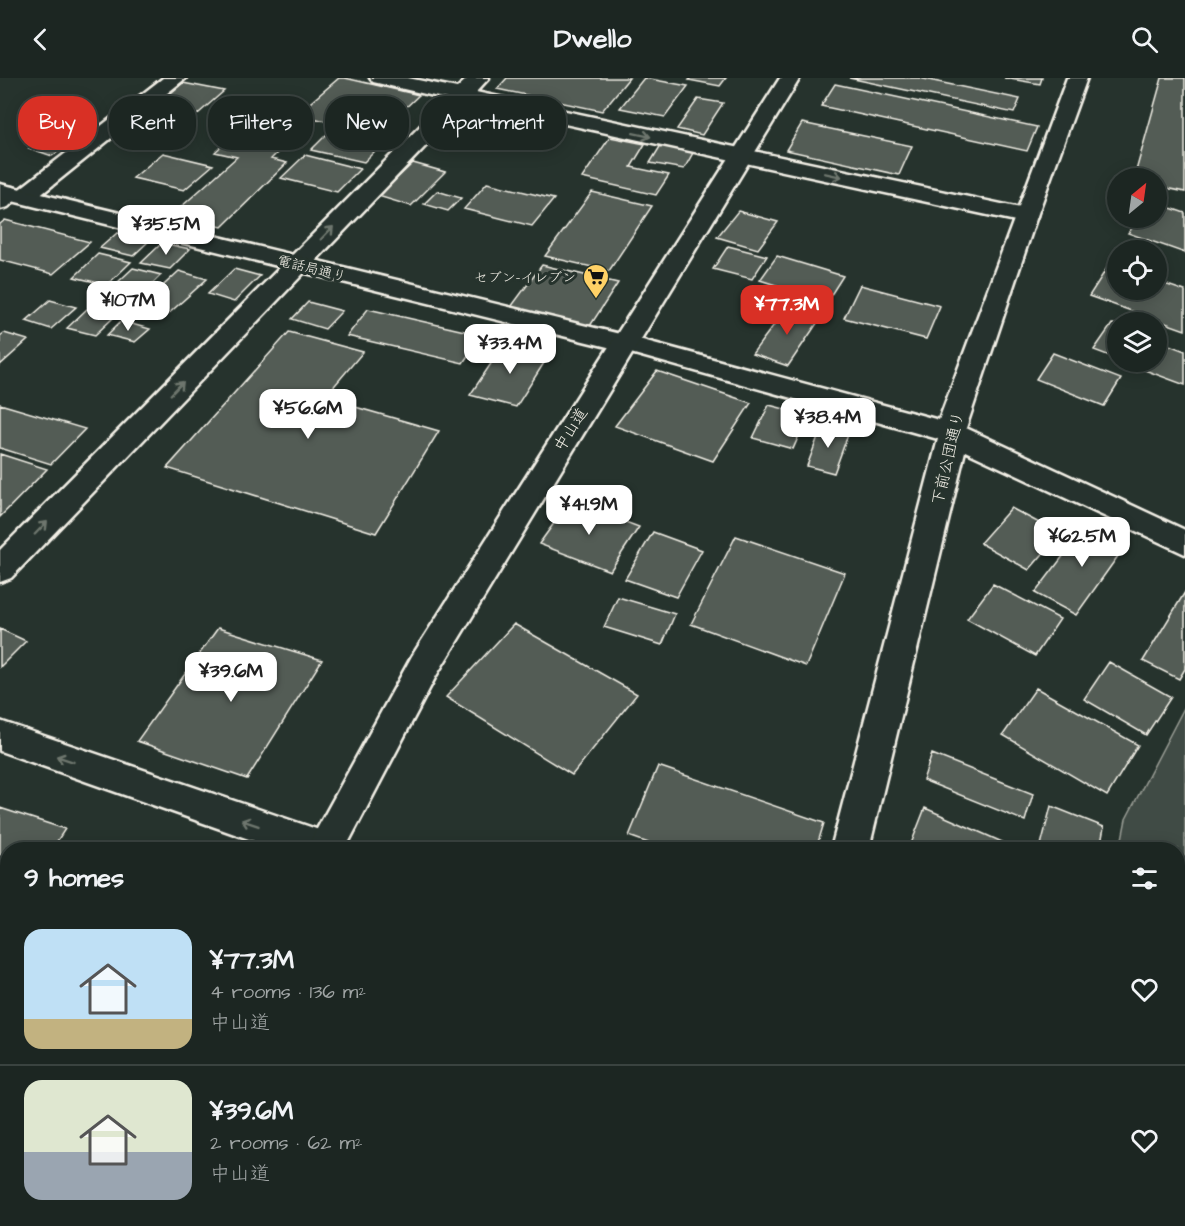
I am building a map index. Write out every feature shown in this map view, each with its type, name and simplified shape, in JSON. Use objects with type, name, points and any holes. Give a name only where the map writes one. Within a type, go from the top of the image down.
[{"type":"main road","points":[[9,196],[176,78]]},
{"type":"main road","points":[[380,78],[470,87],[741,156],[1024,216]]},
{"type":"main road","name":"中山道","points":[[329,842],[424,666],[790,78]]},
{"type":"main road","name":"下前公団通り","points":[[852,842],[951,450],[953,421],[1024,216],[1077,78]]},
{"type":"main road","points":[[0,570],[470,87]]},
{"type":"main road","name":"電話局通り","points":[[9,196],[624,343],[952,433],[1185,543]]},
{"type":"main road","points":[[0,736],[305,842]]},
{"type":"shaded area","points":[[1185,706],[1185,842],[1121,842],[1126,819]]},
{"type":"building","points":[[339,78],[419,95],[409,105],[409,96],[325,96],[325,121],[313,118],[313,100]]},
{"type":"building","points":[[507,78],[629,78],[602,111],[566,103],[566,96],[530,96],[497,89]]},
{"type":"building","points":[[644,78],[688,86],[665,117],[620,108]]},
{"type":"building","points":[[691,78],[726,78],[720,86],[689,80]]},
{"type":"building","points":[[849,78],[919,78],[1020,99],[1014,113]]},
{"type":"building","points":[[1004,78],[1042,78],[1040,84]]},
{"type":"building","points":[[1162,78],[1185,78],[1185,192],[1167,188],[1167,168],[1137,168]]},
{"type":"building","points":[[183,83],[224,91],[218,96],[208,96],[208,105],[196,116],[196,96],[167,96]]},
{"type":"building","points":[[835,84],[1037,127],[1027,151],[821,106]]},
{"type":"building","points":[[698,99],[723,103],[702,135],[677,129]]},
{"type":"building","points":[[802,123],[912,146],[899,175],[786,150]]},
{"type":"building","points":[[325,136],[325,150],[376,150],[364,162],[311,150]]},
{"type":"building","points":[[610,137],[645,144],[631,167],[669,175],[656,195],[582,178]]},
{"type":"building","points":[[661,145],[694,151],[684,169],[650,163]]},
{"type":"building","points":[[35,150],[61,150],[52,156]]},
{"type":"building","points":[[217,150],[280,150],[271,159],[287,163],[222,227],[172,215],[237,157],[215,152]]},
{"type":"building","points":[[163,153],[213,165],[184,190],[133,178]]},
{"type":"building","points":[[305,155],[360,169],[337,192],[281,178]]},
{"type":"building","points":[[413,163],[445,172],[411,206],[378,196]]},
{"type":"building","points":[[487,183],[554,199],[532,226],[464,209]]},
{"type":"building","points":[[437,191],[461,198],[448,211],[424,204]]},
{"type":"building","points":[[592,192],[652,206],[609,271],[545,256]]},
{"type":"building","points":[[1167,207],[1185,213],[1185,253],[1167,247],[1167,240],[1148,240],[1128,233],[1132,228],[1167,228]]},
{"type":"building","points":[[738,211],[778,222],[758,249],[717,237]]},
{"type":"building","points":[[5,220],[90,242],[53,274],[0,260],[0,224]]},
{"type":"building","points":[[117,233],[149,241],[133,256],[100,248]]},
{"type":"building","points":[[162,243],[190,249],[170,269],[141,263]]},
{"type":"building","points":[[728,246],[767,256],[752,279],[713,269]]},
{"type":"building","points":[[98,254],[131,262],[107,285],[74,277]]},
{"type":"building","points":[[777,256],[843,276],[827,301],[760,280]]},
{"type":"building","points":[[542,265],[618,283],[590,326],[511,307]]},
{"type":"building","points":[[133,268],[161,275],[131,305],[101,298]]},
{"type":"building","points":[[1107,268],[1107,300],[1167,300],[1167,285],[1185,291],[1185,330],[1167,324],[1167,312],[1134,312],[1089,296]]},
{"type":"building","points":[[234,269],[260,276],[234,302],[208,294]]},
{"type":"building","points":[[179,271],[207,279],[166,316],[139,308]]},
{"type":"building","points":[[860,285],[940,306],[926,339],[844,318]]},
{"type":"building","points":[[50,300],[76,307],[51,329],[26,321]]},
{"type":"building","points":[[308,302],[342,311],[325,329],[292,319]]},
{"type":"building","points":[[789,305],[822,316],[788,366],[752,354]]},
{"type":"building","points":[[87,309],[114,317],[95,335],[67,328]]},
{"type":"building","points":[[368,309],[482,335],[463,363],[347,336]]},
{"type":"building","points":[[121,321],[150,329],[135,342],[107,335]]},
{"type":"building","points":[[1107,331],[1107,355],[1094,350]]},
{"type":"building","points":[[289,332],[363,352],[324,398],[439,431],[376,533],[167,468]]},
{"type":"building","points":[[4,333],[28,340],[0,365],[0,336]]},
{"type":"building","points":[[504,344],[549,355],[516,407],[470,395]]},
{"type":"building","points":[[1167,344],[1185,351],[1185,385],[1150,372],[1167,372]]},
{"type":"building","points":[[1053,353],[1121,379],[1104,406],[1036,379]]},
{"type":"building","points":[[657,371],[751,403],[713,461],[615,426]]},
{"type":"building","points":[[0,404],[85,429],[51,464],[0,448]]},
{"type":"building","points":[[769,405],[808,415],[793,449],[753,438]]},
{"type":"building","points":[[822,426],[849,432],[834,473],[807,466]]},
{"type":"building","points":[[0,454],[47,469],[0,517]]},
{"type":"building","points":[[570,501],[639,527],[610,571],[539,544]]},
{"type":"building","points":[[1011,508],[1060,534],[1029,570],[980,543]]},
{"type":"building","points":[[1089,522],[1128,542],[1076,615],[1035,593]]},
{"type":"building","points":[[653,532],[702,550],[676,597],[625,579]]},
{"type":"building","points":[[736,536],[845,573],[806,666],[691,624]]},
{"type":"building","points":[[993,584],[1060,619],[1035,656],[967,619]]},
{"type":"building","points":[[1185,592],[1185,669],[1179,679],[1143,661]]},
{"type":"building","points":[[618,597],[675,614],[662,645],[604,627]]},
{"type":"building","points":[[514,624],[637,694],[572,775],[446,697]]},
{"type":"building","points":[[218,628],[322,660],[247,779],[137,741]]},
{"type":"building","points":[[0,629],[26,641],[0,667]]},
{"type":"building","points":[[1109,662],[1171,697],[1146,735],[1084,699]]},
{"type":"building","points":[[1036,688],[1138,745],[1107,796],[1003,735]]},
{"type":"building","points":[[932,754],[1033,794],[1025,821],[923,780]]},
{"type":"building","points":[[658,766],[824,823],[818,842],[646,842],[629,836]]},
{"type":"building","points":[[1051,806],[1104,827],[1101,842],[1042,842]]},
{"type":"building","points":[[0,808],[65,829],[57,842],[0,842]]},
{"type":"building","points":[[925,808],[1002,842],[912,842]]},
{"type":"place","name":"セブン-イレブン","points":[[596,300]]}]
